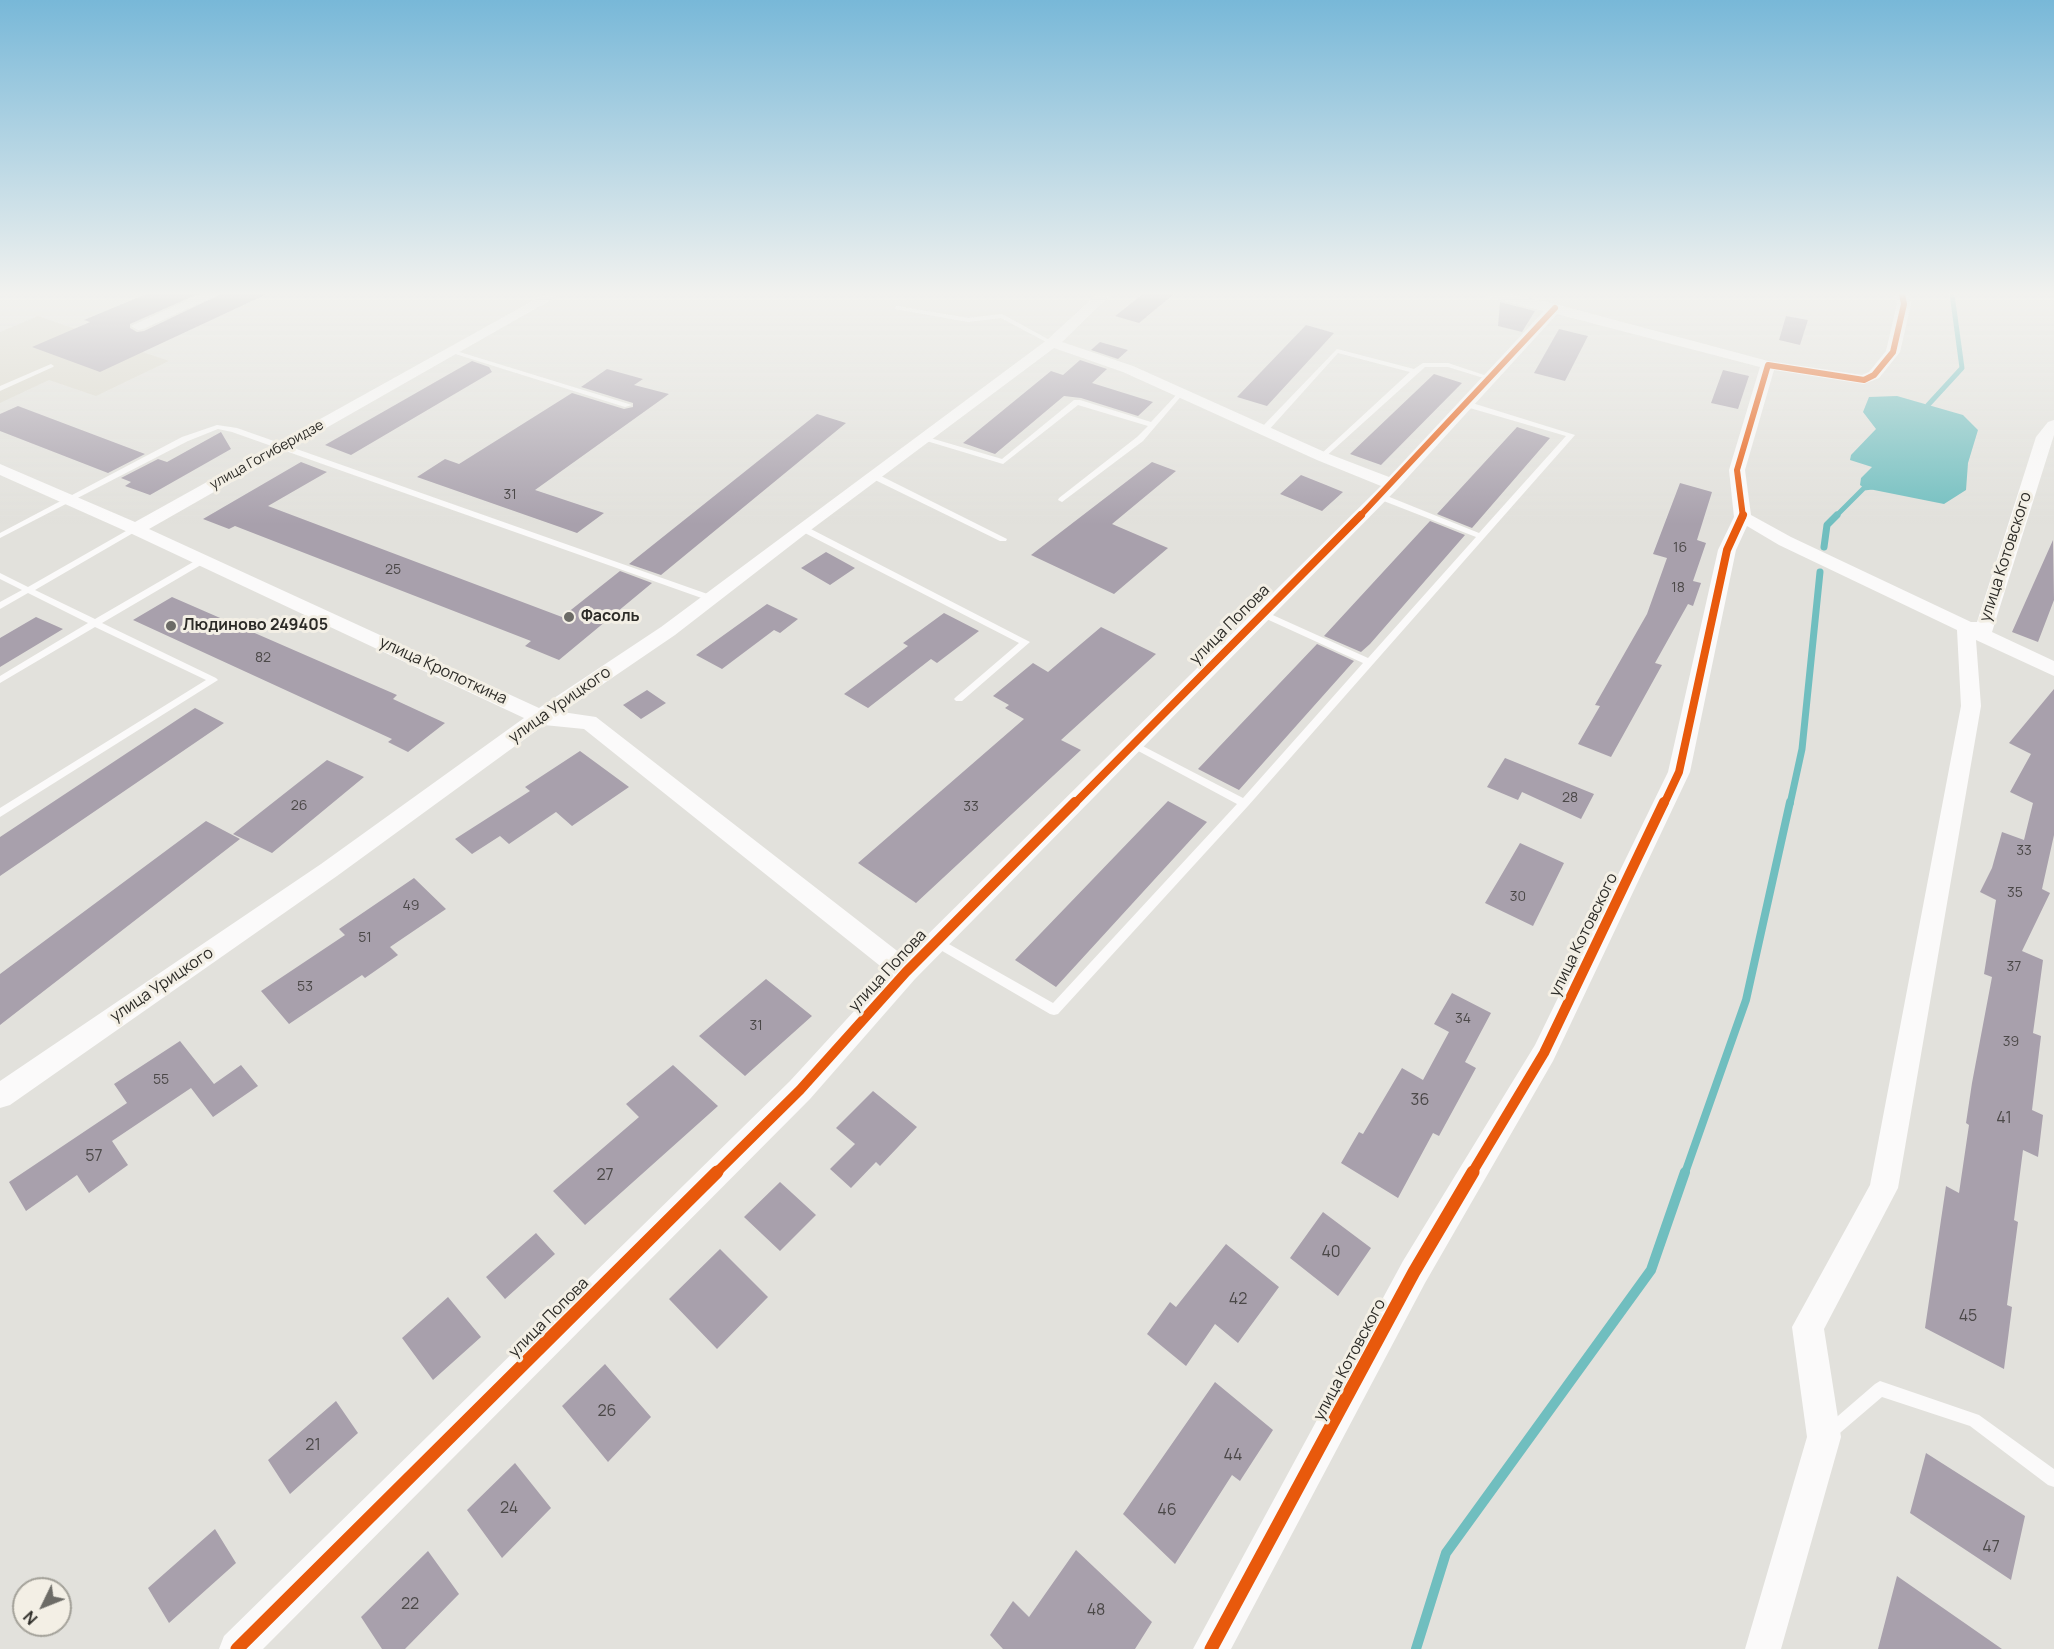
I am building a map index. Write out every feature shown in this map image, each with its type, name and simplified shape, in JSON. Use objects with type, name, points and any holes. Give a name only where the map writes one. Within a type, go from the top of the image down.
[{"type":"street","name":"улица Гогиберидзе","points":[[136,529],[417,371]]},
{"type":"street","name":"улица Урицкого","points":[[0,1096],[329,870],[540,717],[713,598],[802,528],[1015,371]]},
{"type":"street","points":[[1132,371],[1323,457],[1386,490]]},
{"type":"street","name":"улица Попова","points":[[237,1649],[800,1090],[906,972],[1386,490],[1497,371]]},
{"type":"street","points":[[1766,371],[1737,470],[1743,517],[1785,542],[2054,669]]},
{"type":"street","points":[[1806,371],[1864,380],[1877,371]]},
{"type":"street","name":"улица Котовского","points":[[1763,1649],[1824,1437],[1808,1327],[1884,1188],[1971,706],[1966,628],[1985,628],[2044,437],[2054,425]]},
{"type":"street","name":"улица Кропоткина","points":[[0,470],[136,529],[540,717],[590,723],[906,972]]},
{"type":"street","name":"улица Котовского","points":[[1211,1649],[1414,1272],[1544,1053],[1679,772],[1727,550],[1743,517]]},
{"type":"lane","points":[[0,389],[40,371]]},
{"type":"lane","points":[[517,371],[628,405]]},
{"type":"lane","points":[[1264,430],[1319,371]]},
{"type":"lane","points":[[1323,457],[1415,371]]},
{"type":"lane","points":[[1469,371],[1490,378]]},
{"type":"lane","points":[[1062,500],[1140,439],[1180,393]]},
{"type":"lane","points":[[924,439],[963,453],[1003,462],[1077,402],[1152,425]]},
{"type":"lane","points":[[936,942],[1054,1010],[1244,803],[1571,435],[1466,404]]},
{"type":"lane","points":[[0,536],[208,429],[234,430],[713,598]]},
{"type":"lane","points":[[874,476],[1004,539]]},
{"type":"lane","points":[[1386,490],[1480,536]]},
{"type":"lane","points":[[802,528],[1025,642],[959,699]]},
{"type":"lane","points":[[0,606],[136,529]]},
{"type":"lane","points":[[0,680],[202,560]]},
{"type":"lane","points":[[0,576],[213,680],[0,813]]},
{"type":"lane","points":[[1263,614],[1369,662]]},
{"type":"lane","points":[[1132,744],[1244,803]]},
{"type":"lane","points":[[1824,1437],[1880,1389],[1974,1420],[2054,1479]]},
{"type":"shaded area","points":[[0,371],[148,371],[96,396],[49,380],[0,403]]},
{"type":"water","points":[[1897,396],[1963,415],[1978,430],[1968,463],[1966,490],[1944,504],[1864,488],[1860,485],[1861,478],[1872,467],[1850,460],[1851,455],[1876,429],[1863,412],[1869,397]]},
{"type":"building","points":[[455,371],[492,372],[351,455],[325,445]]},
{"type":"building","points":[[604,371],[614,371],[643,379],[634,385],[669,394],[535,490],[604,513],[577,533],[417,477],[445,459],[459,464],[572,393],[624,409],[633,407],[633,403],[581,387]]},
{"type":"building","points":[[1051,371],[1063,375],[1068,371],[1105,371],[1092,383],[1153,402],[1138,416],[1081,398],[1064,396],[995,454],[963,443]]},
{"type":"building","points":[[1262,371],[1299,371],[1267,406],[1237,397]]},
{"type":"building","points":[[1535,371],[1570,371],[1565,381],[1534,373]]},
{"type":"building","points":[[1723,371],[1749,376],[1738,409],[1711,403]]},
{"type":"building","points":[[1434,374],[1462,383],[1381,465],[1350,454]]},
{"type":"building","points":[[18,406],[145,454],[108,473],[0,431],[0,414]]},
{"type":"building","points":[[817,414],[846,423],[661,575],[629,564]]},
{"type":"building","points":[[1517,427],[1550,438],[1472,528],[1437,514]]},
{"type":"building","points":[[221,432],[231,449],[150,495],[125,486],[131,482],[121,478],[158,459],[167,462]]},
{"type":"building","points":[[301,462],[327,472],[268,506],[562,617],[620,571],[652,583],[559,660],[525,646],[531,641],[235,526],[229,529],[203,519]]},
{"type":"building","points":[[1152,462],[1176,471],[1112,524],[1168,548],[1114,594],[1031,555]]},
{"type":"building","points":[[1301,475],[1343,492],[1322,511],[1280,494]]},
{"type":"building","points":[[1680,483],[1712,492],[1697,540],[1706,543],[1693,581],[1701,583],[1693,606],[1688,604],[1655,663],[1662,665],[1611,757],[1578,744],[1600,706],[1595,705],[1647,614],[1667,558],[1653,554]]},
{"type":"building","points":[[1430,521],[1465,535],[1370,644],[1361,652],[1324,636]]},
{"type":"building","points":[[2053,540],[2054,600],[2038,642],[2012,632]]},
{"type":"building","points":[[826,552],[855,568],[830,585],[801,568]]},
{"type":"building","points":[[172,597],[397,695],[393,699],[445,723],[408,752],[388,742],[392,739],[133,620]]},
{"type":"building","points":[[767,604],[798,619],[780,633],[774,630],[722,669],[696,655]]},
{"type":"building","points":[[944,613],[979,631],[937,663],[931,659],[868,708],[844,694],[908,646],[903,643]]},
{"type":"building","points":[[36,617],[63,629],[0,667],[0,638]]},
{"type":"building","points":[[1101,627],[1156,654],[1061,740],[1081,750],[916,903],[858,863],[1024,719],[1005,708],[1009,705],[993,696],[1033,663],[1048,672]]},
{"type":"building","points":[[1317,644],[1354,661],[1239,790],[1198,769]]},
{"type":"building","points":[[2054,689],[2054,835],[2042,889],[2050,893],[2022,951],[2043,960],[2033,1033],[2041,1036],[2032,1110],[2043,1115],[2038,1157],[2023,1150],[2014,1220],[2018,1222],[2007,1305],[2012,1307],[2004,1369],[1925,1328],[1946,1186],[1959,1193],[1969,1125],[1966,1123],[1972,1083],[1992,977],[1984,974],[1996,900],[1980,892],[1992,868],[2002,832],[2024,840],[2033,803],[2010,792],[2031,754],[2009,743]]},
{"type":"building","points":[[647,690],[666,703],[641,719],[623,705]]},
{"type":"building","points":[[195,708],[224,723],[0,876],[0,837]]},
{"type":"building","points":[[580,751],[629,787],[572,826],[556,812],[509,844],[500,836],[472,854],[455,839],[530,791],[525,787]]},
{"type":"building","points":[[1505,758],[1594,794],[1581,819],[1522,792],[1518,800],[1487,787]]},
{"type":"building","points":[[327,760],[364,777],[272,853],[233,834]]},
{"type":"building","points":[[1168,801],[1207,822],[1056,987],[1015,960]]},
{"type":"building","points":[[206,821],[240,839],[0,1025],[0,974]]},
{"type":"building","points":[[1520,843],[1564,863],[1533,926],[1485,903]]},
{"type":"building","points":[[414,878],[446,909],[390,947],[398,955],[365,978],[362,975],[289,1024],[261,991],[345,935],[339,929]]},
{"type":"building","points":[[766,979],[812,1016],[745,1076],[699,1036]]},
{"type":"building","points":[[1452,993],[1491,1013],[1465,1062],[1476,1068],[1439,1136],[1433,1133],[1398,1198],[1341,1163],[1359,1132],[1363,1134],[1402,1068],[1423,1080],[1449,1032],[1434,1024]]},
{"type":"building","points":[[180,1041],[214,1084],[241,1065],[258,1086],[213,1117],[191,1088],[112,1141],[128,1165],[89,1193],[77,1175],[26,1211],[9,1182],[127,1103],[114,1084]]},
{"type":"building","points":[[673,1065],[718,1106],[585,1225],[553,1191],[639,1117],[626,1104]]},
{"type":"building","points":[[873,1091],[917,1127],[880,1166],[876,1162],[851,1188],[830,1169],[855,1144],[836,1128]]},
{"type":"building","points":[[780,1182],[816,1215],[780,1251],[744,1217]]},
{"type":"building","points":[[1323,1212],[1371,1248],[1338,1296],[1290,1258]]},
{"type":"building","points":[[536,1233],[555,1254],[505,1299],[486,1277]]},
{"type":"building","points":[[1226,1244],[1279,1287],[1238,1343],[1215,1324],[1186,1366],[1147,1334],[1170,1302],[1176,1307]]},
{"type":"building","points":[[720,1249],[768,1297],[717,1349],[669,1299]]},
{"type":"building","points":[[448,1297],[481,1337],[433,1380],[402,1338]]},
{"type":"building","points":[[605,1364],[651,1417],[608,1462],[562,1406]]},
{"type":"building","points":[[1215,1382],[1273,1430],[1240,1481],[1232,1475],[1175,1564],[1123,1514]]},
{"type":"building","points":[[336,1401],[358,1433],[290,1494],[268,1460]]},
{"type":"building","points":[[1926,1453],[2025,1516],[2011,1580],[1910,1513]]},
{"type":"building","points":[[515,1463],[551,1508],[502,1558],[467,1510]]},
{"type":"building","points":[[215,1529],[236,1563],[169,1623],[148,1588]]},
{"type":"building","points":[[1076,1550],[1152,1622],[1135,1649],[1003,1649],[990,1635],[1013,1601],[1029,1617]]},
{"type":"building","points":[[428,1551],[459,1594],[405,1649],[382,1649],[361,1617]]},
{"type":"building","points":[[1897,1576],[2002,1649],[1878,1649]]},
{"type":"waterway","points":[[1926,413],[1928,405],[1959,371]]},
{"type":"waterway","points":[[1824,547],[1827,525],[1864,488],[1872,487]]},
{"type":"waterway","points":[[1790,804],[1802,749],[1820,572]]},
{"type":"waterway","points":[[1685,1173],[1746,1000],[1790,802]]},
{"type":"waterway","points":[[1416,1649],[1446,1553],[1651,1270],[1685,1172]]},
{"type":"cycle path","points":[[237,1649],[800,1090],[906,972],[1392,484],[1497,371]]},
{"type":"cycle path","points":[[1211,1649],[1414,1272],[1544,1053],[1679,772],[1727,550],[1743,517],[1737,470],[1766,371]]},
{"type":"cycle path","points":[[1806,371],[1864,380],[1877,371]]},
{"type":"place","name":"Фасоль","points":[[569,617]]},
{"type":"place","name":"Людиново 249405","points":[[171,626]]}]
